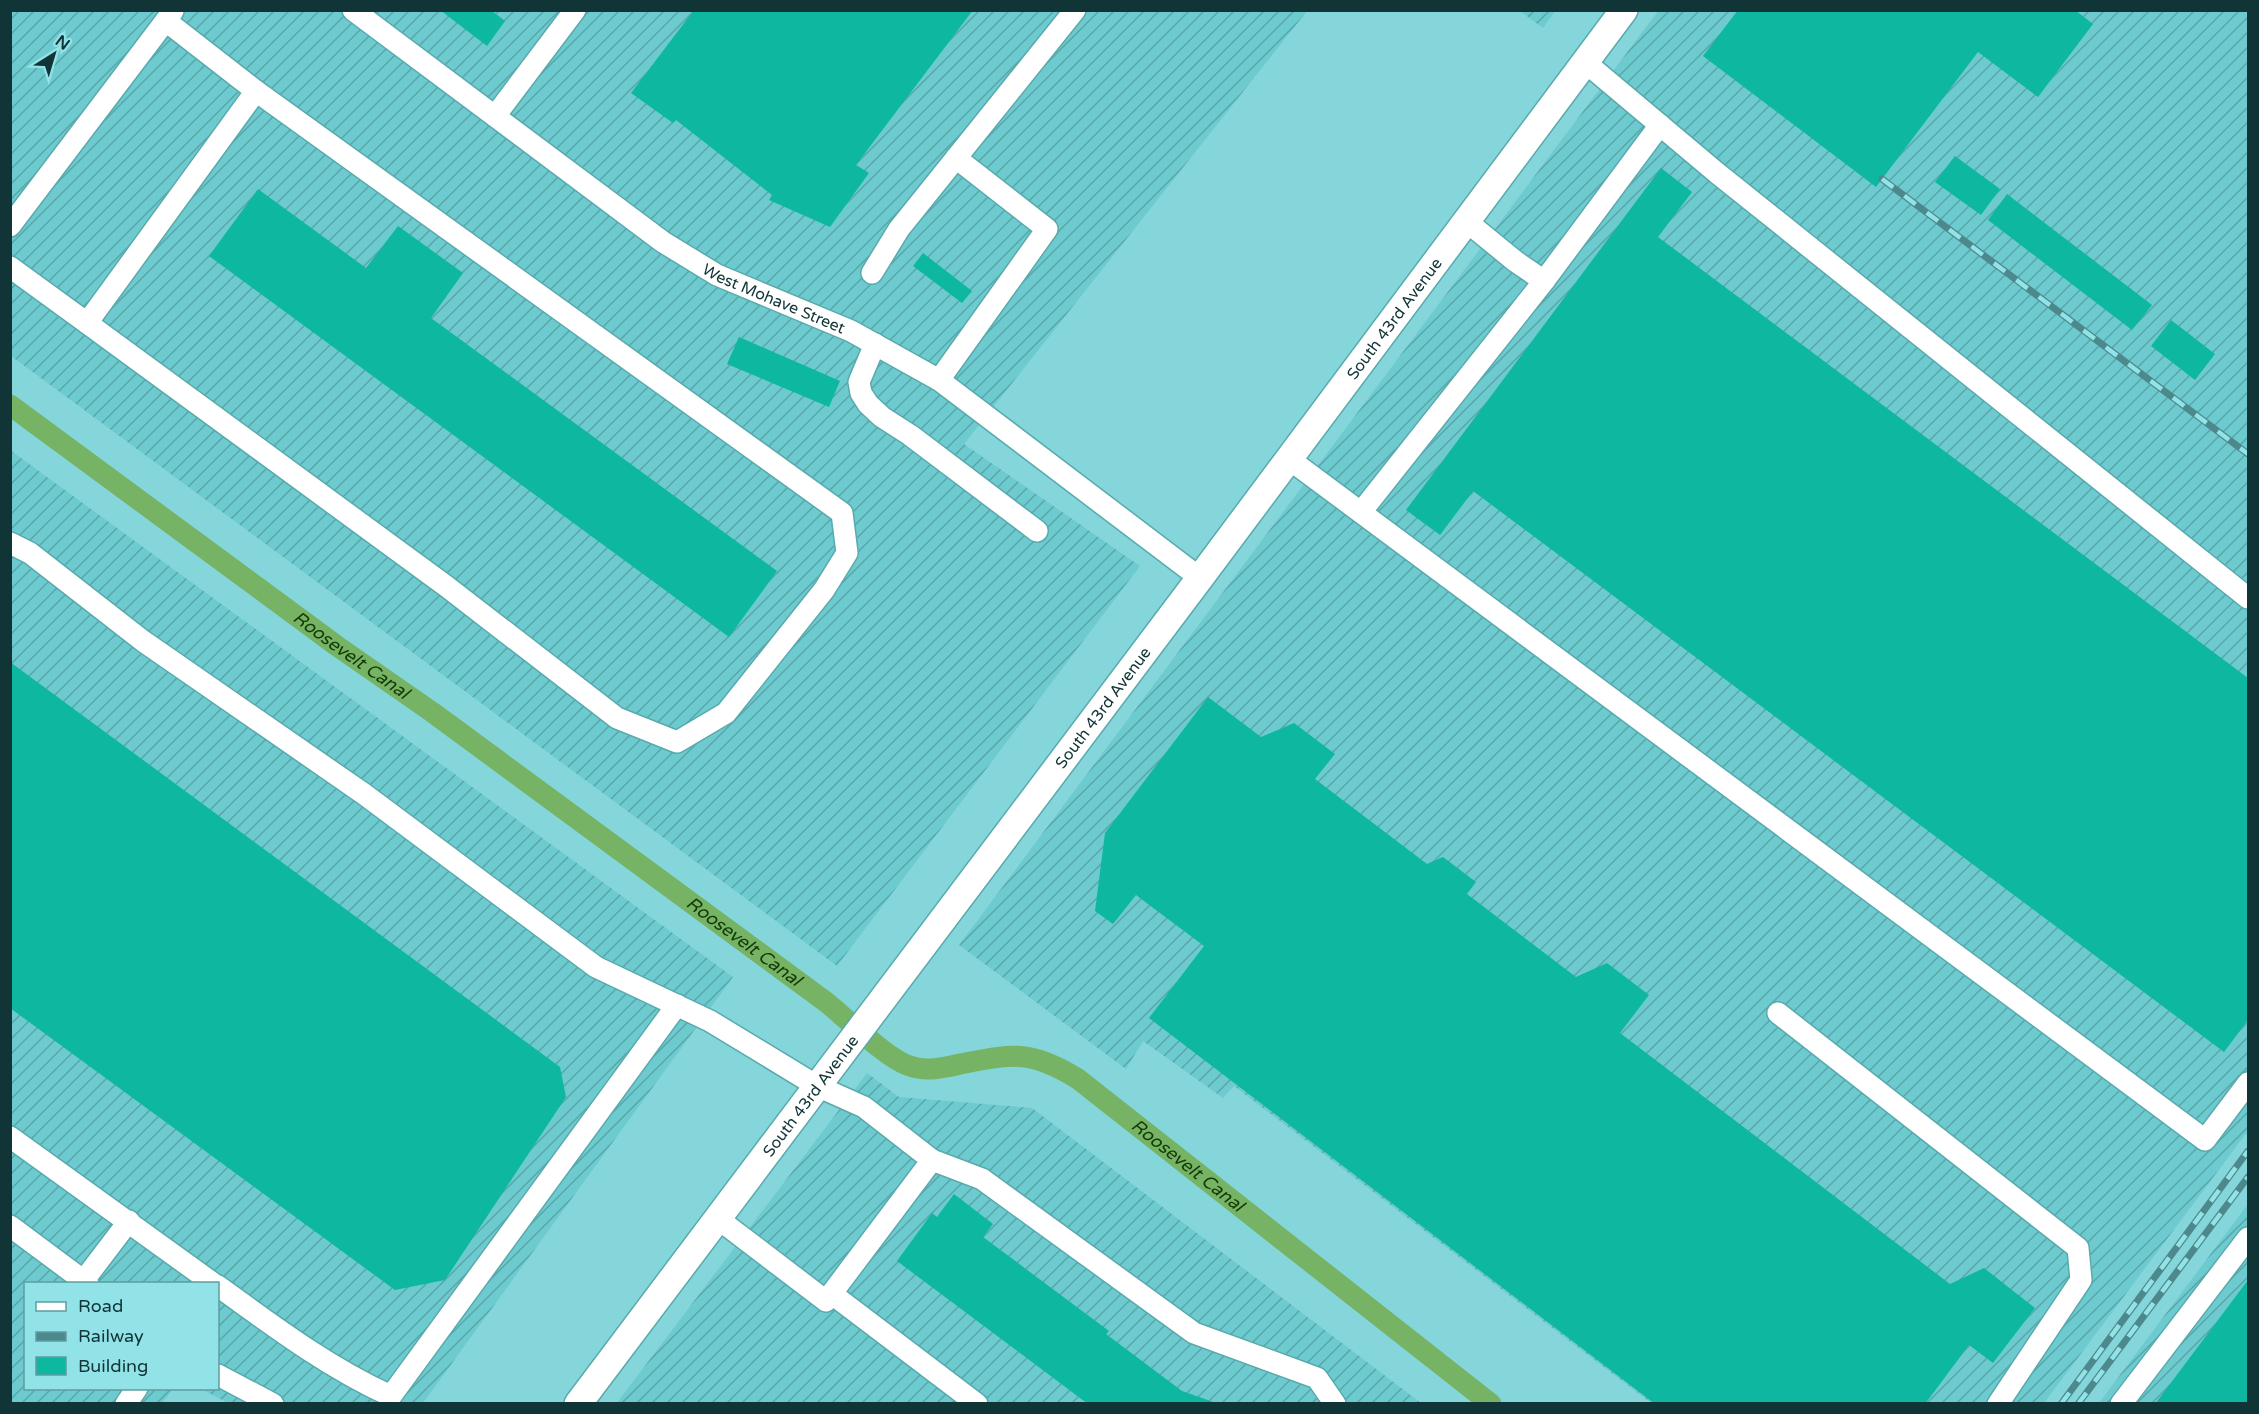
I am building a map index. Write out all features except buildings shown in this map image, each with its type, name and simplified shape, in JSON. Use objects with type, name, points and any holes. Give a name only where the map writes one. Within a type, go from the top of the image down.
[{"type":"main road","name":"South 43rd Avenue","points":[[578,1404],[1624,10]]},
{"type":"street","name":"West Mohave Street","points":[[353,10],[663,242],[717,275],[851,331],[939,380],[1200,578]]},
{"type":"street","points":[[495,116],[575,10]]},
{"type":"street","points":[[872,273],[899,229],[1075,10]]},
{"type":"street","points":[[10,226],[170,16],[256,91],[842,513],[847,553],[824,590],[726,713],[677,742],[617,718],[446,586],[10,267]]},
{"type":"street","points":[[1585,62],[1717,173],[2248,598]]},
{"type":"street","points":[[87,323],[256,91]]},
{"type":"street","points":[[1361,512],[1544,281],[1660,125]]},
{"type":"street","points":[[939,380],[1047,229],[957,158]]},
{"type":"street","points":[[1466,221],[1515,261],[1544,281]]},
{"type":"street","points":[[875,344],[860,382],[861,393],[868,404],[882,417],[910,435],[1037,531]]},
{"type":"street","points":[[1289,459],[2205,1140],[2248,1083]]},
{"type":"street","points":[[10,543],[30,553],[143,641],[364,794],[596,967],[710,1021],[817,1086],[864,1107],[932,1160],[982,1179],[1194,1333],[1317,1378],[1335,1404]]},
{"type":"street","points":[[219,1287],[370,1395],[391,1396],[677,1005]]},
{"type":"street","points":[[1778,1013],[2078,1248],[2081,1280],[1998,1404]]},
{"type":"street","points":[[10,1137],[212,1282]]},
{"type":"street","points":[[717,1218],[826,1301],[932,1160]]},
{"type":"street","points":[[10,1226],[86,1282],[129,1221]]},
{"type":"street","points":[[2121,1404],[2248,1238]]},
{"type":"street","points":[[832,1294],[977,1404]]},
{"type":"street","points":[[219,1376],[273,1404]]},
{"type":"street","points":[[126,1404],[136,1390]]},
{"type":"shaded area","points":[[11,11],[1307,11],[964,444],[1140,566],[837,966],[11,356]]},
{"type":"shaded area","points":[[1520,11],[1555,11],[1543,28]]},
{"type":"shaded area","points":[[1658,11],[2248,11],[2248,1131],[2044,1403],[1651,1403],[1234,1086],[1223,1098],[1143,1041],[1126,1069],[959,945]]},
{"type":"shaded area","points":[[10,450],[733,977],[423,1403],[228,1403],[203,1390],[219,1390],[219,1282],[24,1282],[24,1390],[172,1390],[162,1403],[11,1403]]},
{"type":"shaded area","points":[[867,1073],[899,1097],[1032,1108],[1421,1403],[616,1404]]},
{"type":"shaded area","points":[[2248,1204],[2248,1403],[2099,1403]]},
{"type":"waterway","name":"Roosevelt Canal","points":[[10,405],[826,1002],[890,1056],[910,1066],[928,1069],[1008,1056],[1034,1058],[1061,1069],[1078,1079],[1491,1404]]},
{"type":"railway","points":[[1882,179],[2248,454]]},
{"type":"railway","points":[[2061,1404],[2248,1151]]},
{"type":"railway","points":[[2078,1404],[2248,1177]]}]
